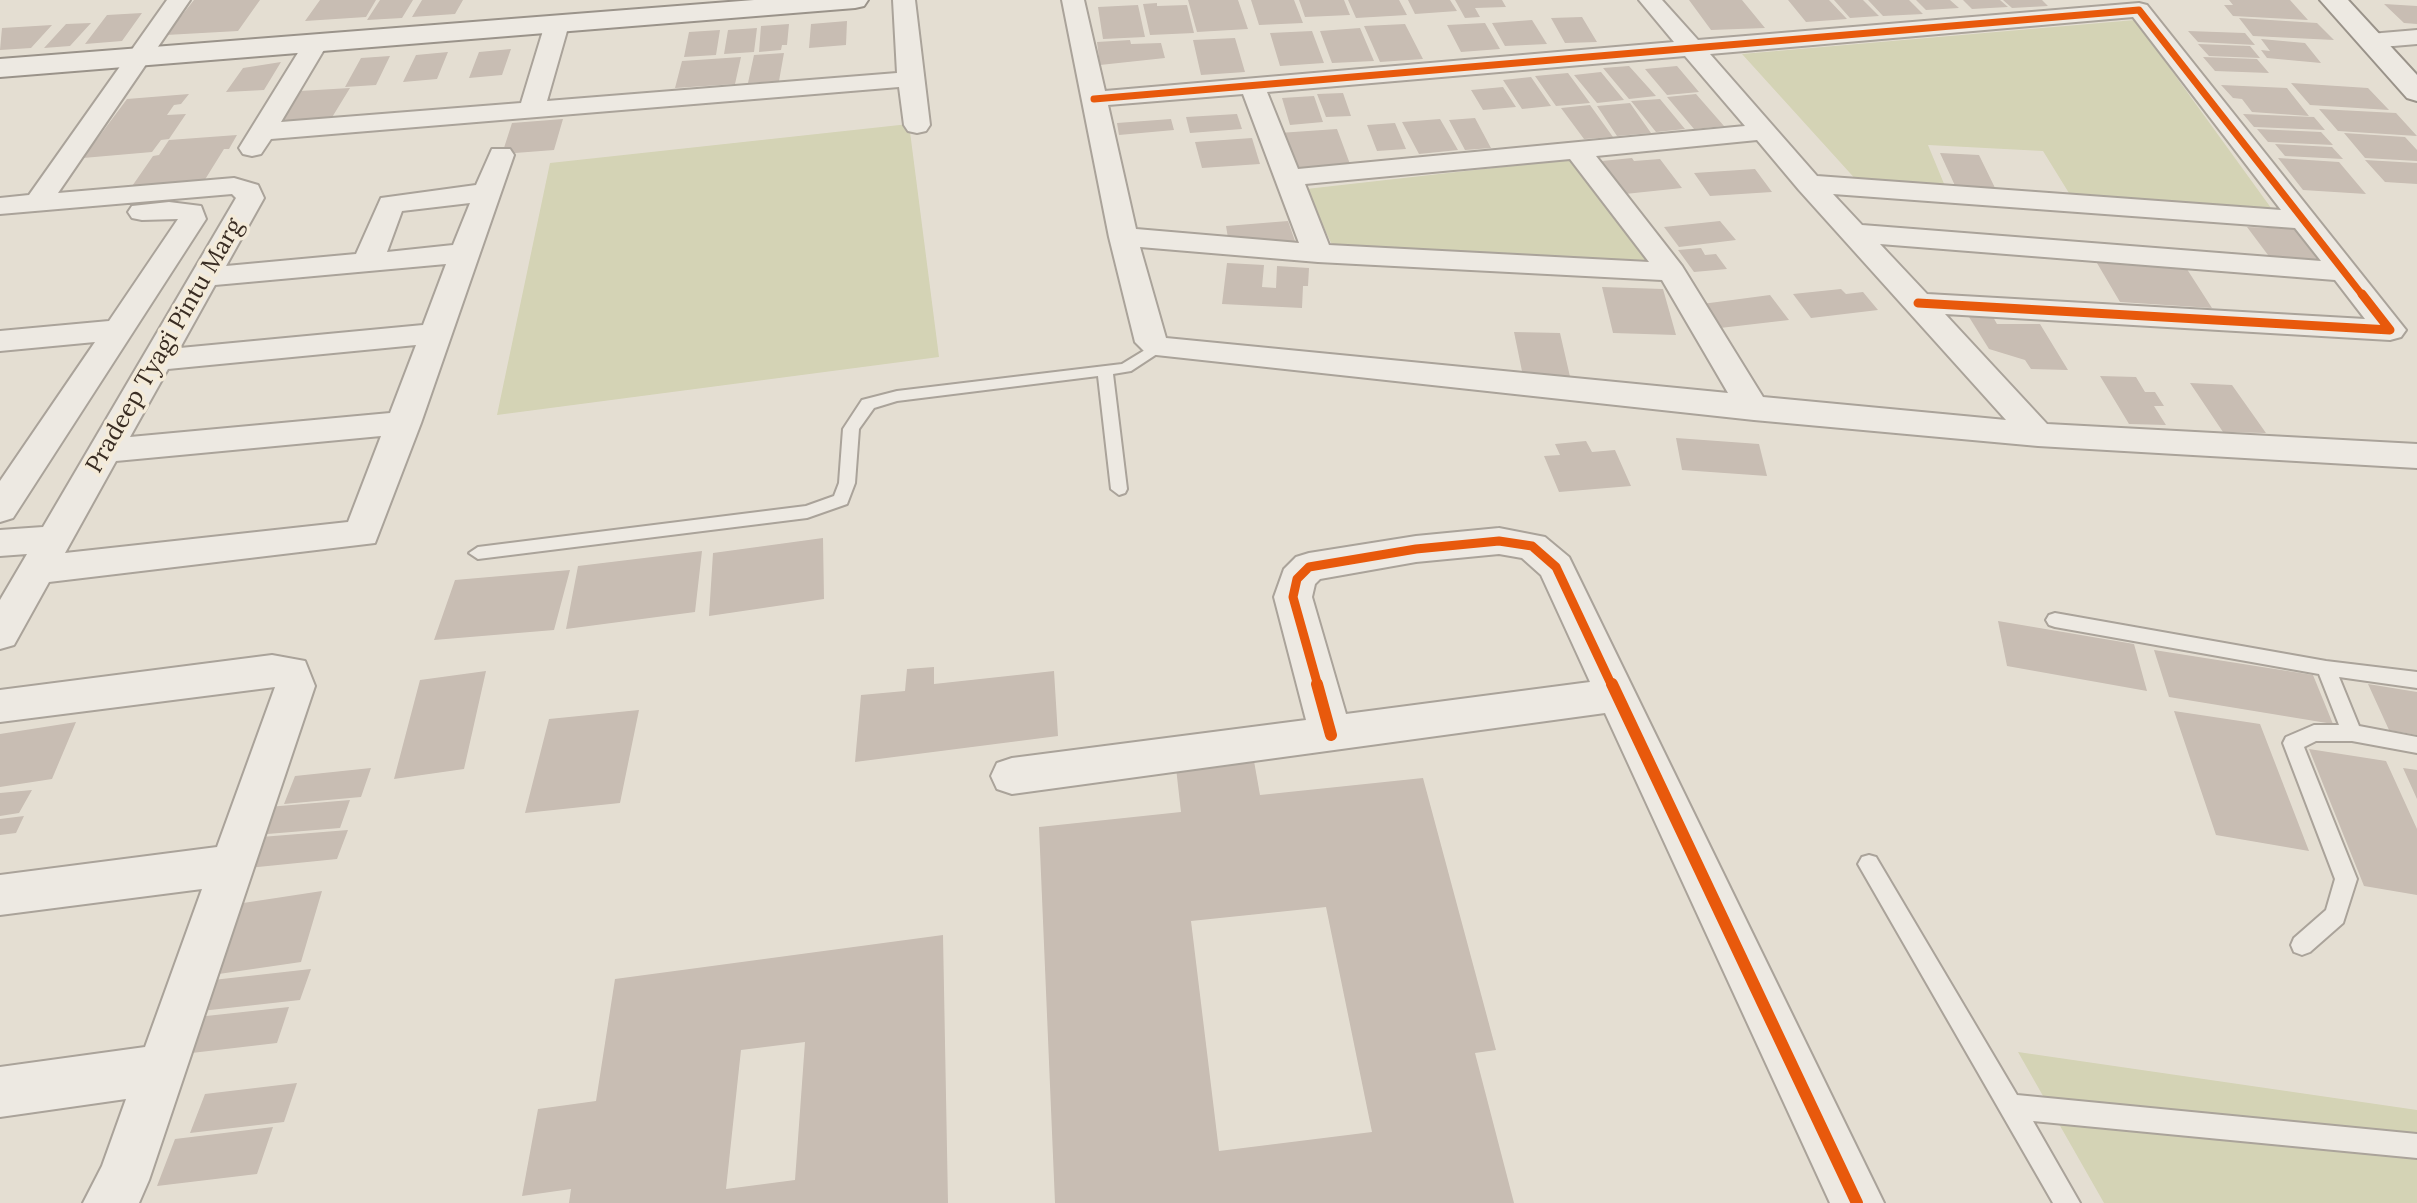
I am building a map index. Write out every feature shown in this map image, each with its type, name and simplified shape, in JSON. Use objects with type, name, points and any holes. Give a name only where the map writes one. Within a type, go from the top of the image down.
[{"type":"street","points":[[38,202],[179,0]]},
{"type":"street","points":[[0,68],[557,24],[690,7],[855,0]]},
{"type":"street","points":[[904,0],[917,125]]},
{"type":"street","points":[[1073,0],[1123,237],[1151,342],[1158,347],[2038,435],[2417,456]]},
{"type":"street","points":[[1650,0],[1809,184],[2038,435]]},
{"type":"street","points":[[2333,0],[2417,92]]},
{"type":"street","points":[[1094,99],[2139,10],[2390,330],[1918,303]]},
{"type":"street","points":[[532,110],[557,24]]},
{"type":"street","points":[[2370,41],[2417,37]]},
{"type":"street","points":[[316,43],[256,140],[532,110],[910,79]]},
{"type":"street","points":[[1252,86],[1318,253]]},
{"type":"street","points":[[1286,178],[1764,132]]},
{"type":"street","points":[[1577,150],[1672,272],[1754,409]]},
{"type":"street","points":[[0,543],[45,555],[362,534],[501,155]]},
{"type":"street","points":[[1809,184],[2303,220]]},
{"type":"street","name":"Pradeep Tyagi Pintu Marg","points":[[0,206],[234,186],[248,191],[250,198],[0,634]]},
{"type":"street","points":[[368,262],[391,204],[488,192]]},
{"type":"street","points":[[0,225],[169,210],[191,212],[192,219],[0,509]]},
{"type":"street","points":[[1854,233],[2344,272]]},
{"type":"street","points":[[1123,237],[1318,253],[1672,272]]},
{"type":"street","points":[[205,277],[467,253]]},
{"type":"street","points":[[0,341],[116,330]]},
{"type":"street","points":[[156,360],[437,333]]},
{"type":"street","points":[[104,451],[404,423]]},
{"type":"street","points":[[1331,735],[1293,597],[1297,579],[1309,567],[1416,549],[1499,541],[1532,546],[1556,567],[1857,1203]]},
{"type":"street","points":[[0,706],[272,671],[291,672],[295,686],[123,1180],[110,1203]]},
{"type":"street","points":[[1012,776],[1618,695]]},
{"type":"street","points":[[0,895],[234,865]]},
{"type":"street","points":[[0,1092],[162,1069]]},
{"type":"lane","points":[[478,553],[807,512],[841,500],[847,483],[851,429],[868,404],[897,396],[1126,368],[1158,347]]},
{"type":"lane","points":[[1105,371],[1119,489]]},
{"type":"lane","points":[[2055,620],[2326,668],[2417,680]]},
{"type":"lane","points":[[2326,668],[2352,733]]},
{"type":"lane","points":[[2302,945],[2335,916],[2346,879],[2293,743],[2314,733],[2352,733],[2417,745]]},
{"type":"lane","points":[[1869,864],[2067,1203]]},
{"type":"lane","points":[[2013,1107],[2417,1146]]},
{"type":"green space","points":[[2135,20],[2274,212],[2072,198],[2043,151],[1928,145],[1947,191],[1859,183],[1742,54]]},
{"type":"green space","points":[[909,124],[939,357],[497,415],[550,163]]},
{"type":"green space","points":[[1573,159],[1651,266],[1333,247],[1306,189]]},
{"type":"green space","points":[[2018,1052],[2417,1110],[2417,1203],[2104,1203]]},
{"type":"building","points":[[194,0],[260,0],[238,31],[166,35]]},
{"type":"building","points":[[320,0],[376,0],[366,17],[305,21]]},
{"type":"building","points":[[380,0],[413,0],[402,18],[367,20]]},
{"type":"building","points":[[422,0],[463,0],[455,14],[412,17]]},
{"type":"building","points":[[1188,0],[1238,0],[1248,29],[1197,32]]},
{"type":"building","points":[[1251,0],[1294,0],[1303,23],[1259,25]]},
{"type":"building","points":[[1299,0],[1344,0],[1350,15],[1305,17]]},
{"type":"building","points":[[1348,0],[1399,0],[1407,15],[1356,18]]},
{"type":"building","points":[[1408,0],[1450,0],[1457,11],[1415,14]]},
{"type":"building","points":[[1455,0],[1502,0],[1506,7],[1475,8],[1480,17],[1465,18]]},
{"type":"building","points":[[1689,0],[1742,0],[1765,28],[1711,30]]},
{"type":"building","points":[[1788,0],[1829,0],[1847,19],[1806,22]]},
{"type":"building","points":[[1834,0],[1863,0],[1879,16],[1850,18]]},
{"type":"building","points":[[1868,0],[1909,0],[1923,14],[1883,16]]},
{"type":"building","points":[[1916,0],[1950,0],[1959,8],[1926,10]]},
{"type":"building","points":[[1963,0],[2000,0],[2008,7],[1972,9]]},
{"type":"building","points":[[2003,0],[2042,0],[2048,6],[2012,8]]},
{"type":"building","points":[[2229,0],[2290,0],[2308,20],[2233,16],[2224,5],[2233,5]]},
{"type":"building","points":[[1157,3],[1157,6],[1187,5],[1194,33],[1150,35],[1143,4]]},
{"type":"building","points":[[2384,4],[2417,6],[2417,24],[2404,23]]},
{"type":"building","points":[[1138,5],[1145,37],[1103,39],[1098,7]]},
{"type":"building","points":[[142,13],[122,41],[85,44],[107,15]]},
{"type":"building","points":[[1582,17],[1597,42],[1565,43],[1551,18]]},
{"type":"building","points":[[2239,18],[2317,23],[2334,40],[2253,36]]},
{"type":"building","points":[[1532,20],[1547,44],[1505,46],[1492,23]]},
{"type":"building","points":[[847,21],[846,45],[809,48],[811,24]]},
{"type":"building","points":[[91,23],[70,46],[44,48],[66,24]]},
{"type":"building","points":[[1485,23],[1500,49],[1461,52],[1447,25]]},
{"type":"building","points":[[789,24],[787,45],[782,45],[781,50],[759,52],[761,26]]},
{"type":"building","points":[[1405,24],[1423,59],[1380,62],[1364,26]]},
{"type":"building","points":[[52,25],[31,48],[0,50],[2,28]]},
{"type":"building","points":[[757,28],[754,52],[724,54],[728,30]]},
{"type":"building","points":[[1360,28],[1374,61],[1332,63],[1320,31]]},
{"type":"building","points":[[720,30],[716,55],[684,57],[689,32]]},
{"type":"building","points":[[1312,31],[1324,63],[1280,66],[1270,33]]},
{"type":"building","points":[[2188,31],[2245,33],[2255,45],[2198,42]]},
{"type":"building","points":[[1235,38],[1245,72],[1201,75],[1193,40]]},
{"type":"building","points":[[2261,39],[2305,43],[2321,63],[2267,58],[2261,50],[2270,51]]},
{"type":"building","points":[[1130,40],[1131,44],[1161,43],[1165,58],[1100,65],[1097,42]]},
{"type":"building","points":[[2198,44],[2250,46],[2260,58],[2209,56]]},
{"type":"building","points":[[511,49],[502,75],[469,78],[479,52]]},
{"type":"building","points":[[448,52],[437,79],[403,82],[416,55]]},
{"type":"building","points":[[784,53],[779,81],[748,83],[754,55]]},
{"type":"building","points":[[390,56],[376,85],[345,87],[361,58]]},
{"type":"building","points":[[741,57],[735,84],[675,88],[682,61]]},
{"type":"building","points":[[2203,57],[2257,59],[2269,73],[2215,71]]},
{"type":"building","points":[[281,62],[264,90],[226,92],[243,68]]},
{"type":"building","points":[[1629,66],[1656,96],[1629,99],[1603,68]]},
{"type":"building","points":[[1677,66],[1699,92],[1667,95],[1645,69]]},
{"type":"building","points":[[1601,72],[1624,100],[1597,103],[1574,75]]},
{"type":"building","points":[[1568,73],[1590,103],[1556,106],[1535,76]]},
{"type":"building","points":[[1531,77],[1551,106],[1522,109],[1503,80]]},
{"type":"building","points":[[2291,83],[2368,88],[2389,110],[2310,105]]},
{"type":"building","points":[[2221,85],[2287,88],[2309,116],[2252,112],[2242,99],[2233,98]]},
{"type":"building","points":[[1503,87],[1516,107],[1483,110],[1471,90]]},
{"type":"building","points":[[350,88],[331,119],[280,122],[300,91]]},
{"type":"building","points":[[1343,93],[1351,116],[1326,117],[1317,94]]},
{"type":"building","points":[[189,94],[181,104],[174,105],[167,115],[186,114],[169,139],[161,140],[152,152],[83,158],[127,99]]},
{"type":"building","points":[[1696,94],[1724,126],[1694,129],[1667,97]]},
{"type":"building","points":[[1314,96],[1323,122],[1290,125],[1282,98]]},
{"type":"building","points":[[1660,99],[1685,129],[1656,132],[1631,101]]},
{"type":"building","points":[[1630,103],[1651,133],[1617,136],[1597,106]]},
{"type":"building","points":[[1590,105],[1613,137],[1584,139],[1561,108]]},
{"type":"building","points":[[2319,109],[2396,113],[2417,136],[2338,131]]},
{"type":"building","points":[[1237,114],[1242,129],[1190,133],[1186,117]]},
{"type":"building","points":[[2243,114],[2314,117],[2325,130],[2254,127]]},
{"type":"building","points":[[1475,118],[1491,148],[1465,150],[1449,120]]},
{"type":"building","points":[[563,119],[554,150],[502,154],[512,123]]},
{"type":"building","points":[[1171,119],[1174,130],[1119,135],[1117,123]]},
{"type":"building","points":[[1440,119],[1458,150],[1419,154],[1402,122]]},
{"type":"building","points":[[1395,123],[1406,149],[1377,151],[1367,125]]},
{"type":"building","points":[[1337,129],[1350,164],[1290,168],[1279,133]]},
{"type":"building","points":[[2257,129],[2321,132],[2333,145],[2268,142]]},
{"type":"building","points":[[2344,133],[2405,137],[2417,150],[2417,161],[2365,158]]},
{"type":"building","points":[[237,135],[229,149],[224,149],[201,186],[128,192],[153,156],[159,155],[169,140]]},
{"type":"building","points":[[1252,138],[1260,164],[1202,168],[1195,142]]},
{"type":"building","points":[[2275,144],[2332,147],[2343,159],[2285,156]]},
{"type":"building","points":[[1940,153],[1979,155],[1997,192],[1957,190]]},
{"type":"building","points":[[1632,158],[1634,161],[1660,159],[1682,188],[1625,194],[1602,161]]},
{"type":"building","points":[[2278,158],[2339,162],[2366,194],[2303,190]]},
{"type":"building","points":[[2365,160],[2417,163],[2417,184],[2385,182]]},
{"type":"building","points":[[1755,169],[1772,192],[1710,196],[1694,173]]},
{"type":"building","points":[[1288,221],[1295,241],[1229,244],[1226,226]]},
{"type":"building","points":[[1720,221],[1736,240],[1679,247],[1664,227]]},
{"type":"building","points":[[2247,227],[2297,229],[2325,266],[2274,263]]},
{"type":"building","points":[[1701,248],[1705,255],[1716,254],[1727,269],[1694,272],[1678,250]]},
{"type":"building","points":[[2094,258],[2183,263],[2212,308],[2120,302]]},
{"type":"building","points":[[1227,263],[1264,265],[1262,287],[1276,288],[1277,266],[1309,268],[1308,286],[1303,286],[1302,308],[1222,304]]},
{"type":"building","points":[[1602,287],[1663,289],[1676,335],[1613,333]]},
{"type":"building","points":[[1841,289],[1846,294],[1863,292],[1878,310],[1811,318],[1793,294]]},
{"type":"building","points":[[1770,295],[1789,320],[1720,328],[1702,304]]},
{"type":"building","points":[[1969,317],[1993,317],[1997,324],[2040,324],[2068,370],[2031,369],[2025,360],[1989,349]]},
{"type":"building","points":[[1514,332],[1560,333],[1571,381],[1524,381]]},
{"type":"building","points":[[2100,376],[2136,377],[2145,392],[2155,392],[2164,406],[2154,406],[2166,425],[2129,424]]},
{"type":"building","points":[[2190,383],[2232,385],[2266,433],[2223,432]]},
{"type":"building","points":[[1676,438],[1759,444],[1767,476],[1682,470]]},
{"type":"building","points":[[1586,441],[1592,452],[1615,450],[1631,486],[1559,492],[1544,456],[1560,455],[1555,444]]},
{"type":"building","points":[[823,538],[824,599],[709,616],[713,553]]},
{"type":"building","points":[[702,551],[695,612],[566,629],[578,566]]},
{"type":"building","points":[[570,570],[554,630],[434,640],[455,580]]},
{"type":"building","points":[[1998,621],[2134,644],[2147,691],[2007,666]]},
{"type":"building","points":[[2154,650],[2313,675],[2333,724],[2169,697]]},
{"type":"building","points":[[934,667],[934,684],[1054,671],[1058,736],[855,762],[861,695],[905,691],[907,669]]},
{"type":"building","points":[[486,671],[464,769],[394,779],[420,680]]},
{"type":"building","points":[[2368,684],[2417,692],[2417,735],[2389,730]]},
{"type":"building","points":[[639,710],[620,803],[525,813],[549,719]]},
{"type":"building","points":[[2174,711],[2260,724],[2309,851],[2216,835]]},
{"type":"building","points":[[76,722],[52,779],[0,787],[0,734]]},
{"type":"building","points":[[2309,749],[2386,761],[2417,829],[2417,895],[2364,886]]},
{"type":"building","points":[[1254,761],[1260,795],[1423,778],[1496,1050],[1475,1053],[1514,1203],[1055,1203],[1039,827],[1181,812],[1176,768]],"holes":[[[1326,907],[1372,1132],[1219,1151],[1191,921]]]},
{"type":"building","points":[[371,768],[361,797],[284,804],[295,776]]},
{"type":"building","points":[[2403,768],[2417,770],[2417,799]]},
{"type":"building","points":[[32,790],[19,813],[0,816],[0,793]]},
{"type":"building","points":[[350,800],[340,828],[255,835],[268,807]]},
{"type":"building","points":[[24,816],[16,833],[0,835],[0,819]]},
{"type":"building","points":[[348,830],[337,859],[248,868],[261,837]]},
{"type":"building","points":[[322,891],[301,962],[205,976],[230,905]]},
{"type":"building","points":[[943,935],[948,1203],[569,1203],[571,1189],[522,1196],[538,1109],[596,1101],[615,979]],"holes":[[[805,1042],[795,1180],[726,1189],[741,1050]]]},
{"type":"building","points":[[311,969],[300,1000],[201,1011],[213,980]]},
{"type":"building","points":[[289,1007],[277,1043],[183,1054],[197,1017]]},
{"type":"building","points":[[297,1083],[284,1122],[190,1133],[205,1094]]},
{"type":"building","points":[[273,1127],[257,1174],[157,1186],[175,1139]]},
{"type":"cycle path","points":[[1094,99],[2139,10],[2390,330],[1918,303]]},
{"type":"cycle path","points":[[1331,735],[1293,597],[1297,579],[1309,567],[1416,549],[1499,541],[1532,546],[1556,567],[1857,1203]]}]
